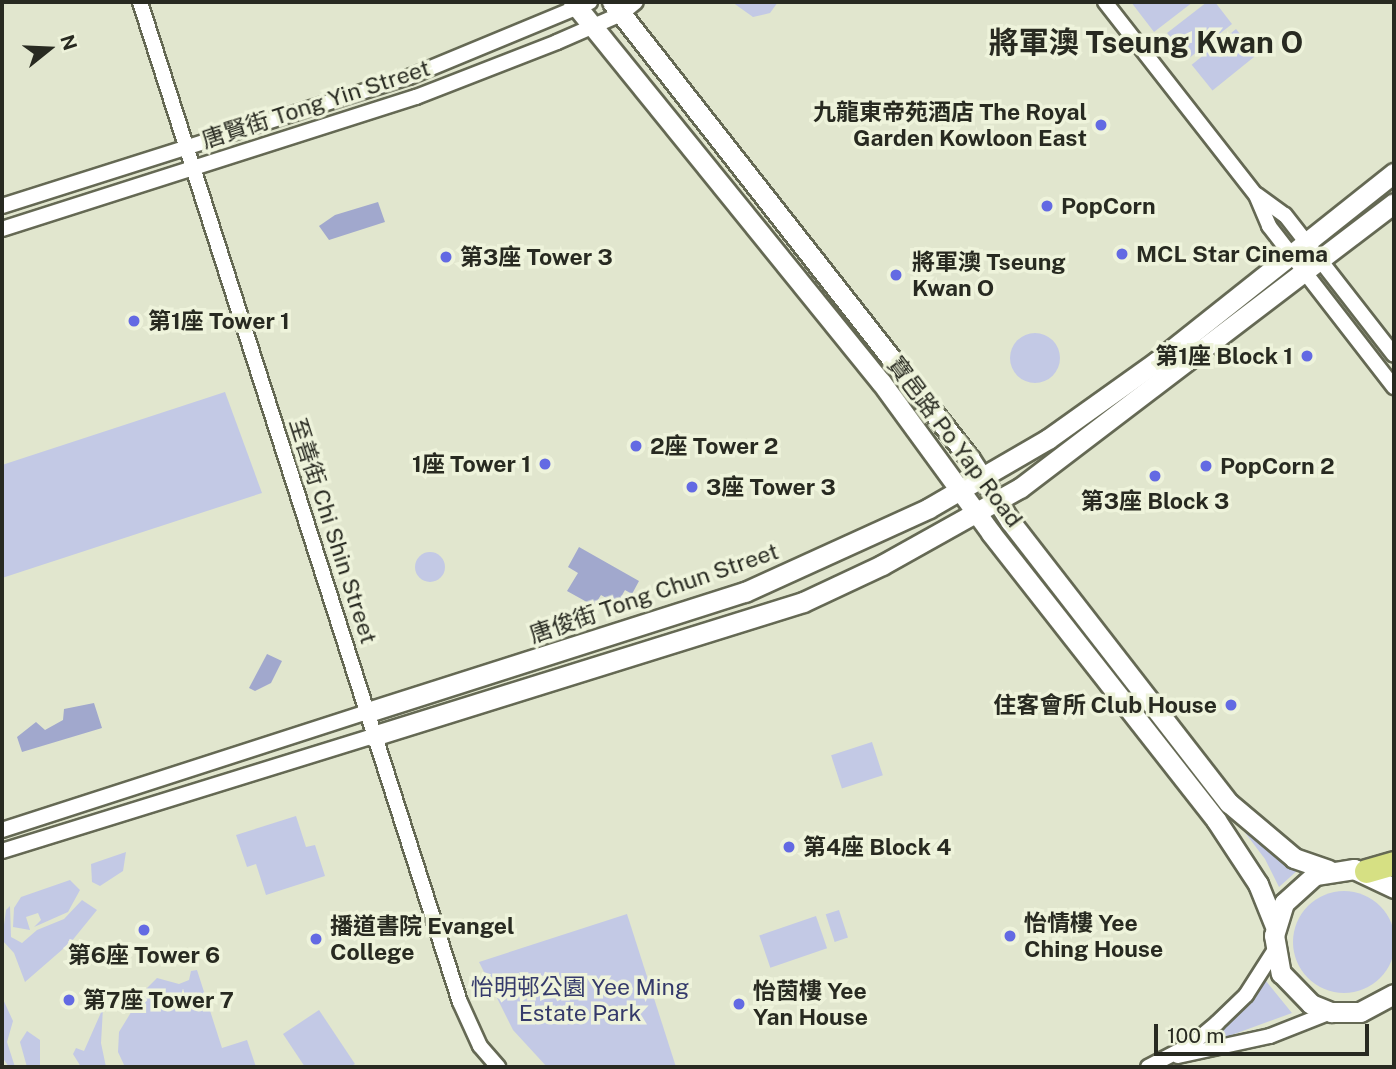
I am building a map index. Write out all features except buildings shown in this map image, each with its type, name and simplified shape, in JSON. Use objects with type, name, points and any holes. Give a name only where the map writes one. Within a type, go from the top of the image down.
[{"type":"main road","name":"寶邑路 Po Yap Road","points":[[581,4],[593,27],[881,382],[960,491],[1216,820],[1258,884],[1275,926],[1274,951],[1281,973],[1294,992],[1331,1012]]},
{"type":"main road","name":"寶邑路 Po Yap Road","points":[[623,6],[997,501],[1230,803],[1294,858],[1328,870],[1366,871],[1394,888]]},
{"type":"main road","name":"唐俊街 Tong Chun Street","points":[[368,712],[710,605],[809,564],[983,479],[1048,439],[1156,362],[1394,173]]},
{"type":"main road","points":[[373,736],[803,602],[977,513],[1120,415],[1394,203]]},
{"type":"main road","points":[[803,602],[801,577],[809,564]]},
{"type":"main road","points":[[1366,871],[1394,863]]},
{"type":"main road","name":"寶邑路 Po Yap Road","points":[[1275,926],[1293,891],[1328,870]]},
{"type":"main road","points":[[1374,1008],[1394,994]]},
{"type":"main road","points":[[1331,1012],[1374,1008],[1394,1011]]},
{"type":"street","name":"至善街 Chi Shin Street","points":[[141,2],[460,1002],[481,1046],[498,1067]]},
{"type":"street","points":[[1105,2],[1256,195],[1269,226],[1291,256],[1312,268],[1394,355]]},
{"type":"street","name":"唐賢街 Tong Yin Street","points":[[2,206],[409,77],[581,4]]},
{"type":"street","name":"唐賢街 Tong Yin Street","points":[[2,229],[416,97],[593,27],[623,6]]},
{"type":"street","points":[[1256,195],[1285,215],[1307,244],[1312,268],[1394,387]]},
{"type":"street","name":"唐俊街 Tong Chun Street","points":[[2,830],[368,712]]},
{"type":"street","points":[[2,851],[373,736]]},
{"type":"street","points":[[1148,1067],[1192,1044],[1246,995],[1274,951]]},
{"type":"street","points":[[1166,1059],[1269,1036],[1331,1012]]},
{"type":"green space","points":[[732,2],[778,2],[770,13],[753,17]]},
{"type":"green space","points":[[1131,2],[1193,2],[1154,32]]},
{"type":"green space","points":[[1207,2],[1215,2],[1232,24],[1188,59],[1167,33]]},
{"type":"green space","points":[[1236,29],[1257,55],[1212,91],[1192,65]]},
{"type":"green space","points":[[1035,333],[1053,340],[1060,358],[1053,376],[1035,383],[1017,376],[1010,358],[1017,340]]},
{"type":"green space","points":[[225,392],[262,493],[2,578],[2,465]]},
{"type":"green space","points":[[430,552],[436,553],[444,561],[444,573],[436,581],[430,582],[424,581],[416,573],[415,567],[416,561],[424,553]]},
{"type":"green space","points":[[1100,641],[1299,869],[1279,887],[1265,859]]},
{"type":"green space","points":[[872,742],[883,775],[842,789],[831,755]]},
{"type":"green space","points":[[296,816],[306,847],[315,845],[325,876],[266,895],[256,864],[247,867],[236,835]]},
{"type":"green space","points":[[126,852],[123,871],[100,886],[92,882],[91,864]]},
{"type":"green space","points":[[70,880],[80,890],[68,912],[34,927],[41,920],[38,913],[26,917],[30,930],[13,927],[14,908],[21,897]]},
{"type":"green space","points":[[1344,891],[1364,895],[1380,906],[1391,922],[1395,942],[1391,962],[1380,978],[1364,989],[1344,993],[1324,989],[1308,978],[1297,962],[1293,942],[1297,922],[1308,906],[1324,895]]},
{"type":"green space","points":[[82,900],[97,910],[71,942],[25,982],[14,953],[2,940],[6,910],[10,906],[11,937],[22,943],[37,930],[64,919]]},
{"type":"green space","points":[[839,910],[848,938],[835,942],[826,914]]},
{"type":"green space","name":"怡明邨公園 Yee Ming Estate Park","points":[[627,914],[676,1067],[547,1067],[513,1030],[479,962]]},
{"type":"green space","points":[[816,916],[827,948],[770,968],[759,936]]},
{"type":"green space","points":[[197,970],[222,1048],[247,1040],[256,1067],[125,1067],[118,1052],[119,1032],[144,991],[157,978],[179,984],[189,980],[191,971]]},
{"type":"green space","points":[[1266,981],[1292,1013],[1207,1044],[1206,1040],[1235,1017]]},
{"type":"green space","points":[[2,997],[13,1021],[7,1042],[15,1067],[9,1067],[2,1057]]},
{"type":"green space","points":[[103,1008],[101,1043],[106,1067],[81,1067],[73,1054],[76,1048],[84,1051]]},
{"type":"green space","points":[[319,1010],[355,1064],[349,1067],[305,1067],[283,1034]]},
{"type":"green space","points":[[27,1031],[40,1040],[40,1067],[27,1067],[20,1042]]},
{"type":"shaded area","points":[[378,202],[385,222],[329,240],[319,226],[335,215]]},
{"type":"shaded area","points":[[579,547],[639,581],[632,594],[625,590],[617,604],[601,595],[594,606],[567,591],[578,573],[568,567]]},
{"type":"shaded area","points":[[267,654],[282,661],[271,683],[255,691],[249,688]]},
{"type":"shaded area","points":[[94,703],[102,728],[22,752],[17,737],[36,722],[45,730],[63,720],[64,709]]},
{"type":"place","name":"九龍東帝苑酒店 The Royal Garden Kowloon East","points":[[1101,125]]},
{"type":"place","name":"PopCorn","points":[[1047,206]]},
{"type":"place","name":"MCL Star Cinema","points":[[1122,254]]},
{"type":"place","name":"第3座 Tower 3","points":[[446,257]]},
{"type":"place","name":"將軍澳 Tseung Kwan O","points":[[896,275]]},
{"type":"place","name":"第1座 Tower 1","points":[[134,321]]},
{"type":"place","name":"第1座 Block 1","points":[[1307,356]]},
{"type":"place","name":"2座 Tower 2","points":[[636,446]]},
{"type":"place","name":"1座 Tower 1","points":[[545,464]]},
{"type":"place","name":"PopCorn 2","points":[[1206,466]]},
{"type":"place","name":"第3座 Block 3","points":[[1155,476]]},
{"type":"place","name":"3座 Tower 3","points":[[692,487]]},
{"type":"place","name":"住客會所 Club House","points":[[1231,705]]},
{"type":"place","name":"第4座 Block 4","points":[[789,847]]},
{"type":"place","name":"第6座 Tower 6","points":[[144,930]]},
{"type":"place","name":"怡情樓 Yee Ching House","points":[[1010,936]]},
{"type":"place","name":"播道書院 Evangel College","points":[[316,939]]},
{"type":"place","name":"第7座 Tower 7","points":[[69,1000]]},
{"type":"place","name":"怡茵樓 Yee Yan House","points":[[739,1004]]},
{"type":"district","name":"將軍澳 Tseung Kwan O","points":[[1146,42]]}]
